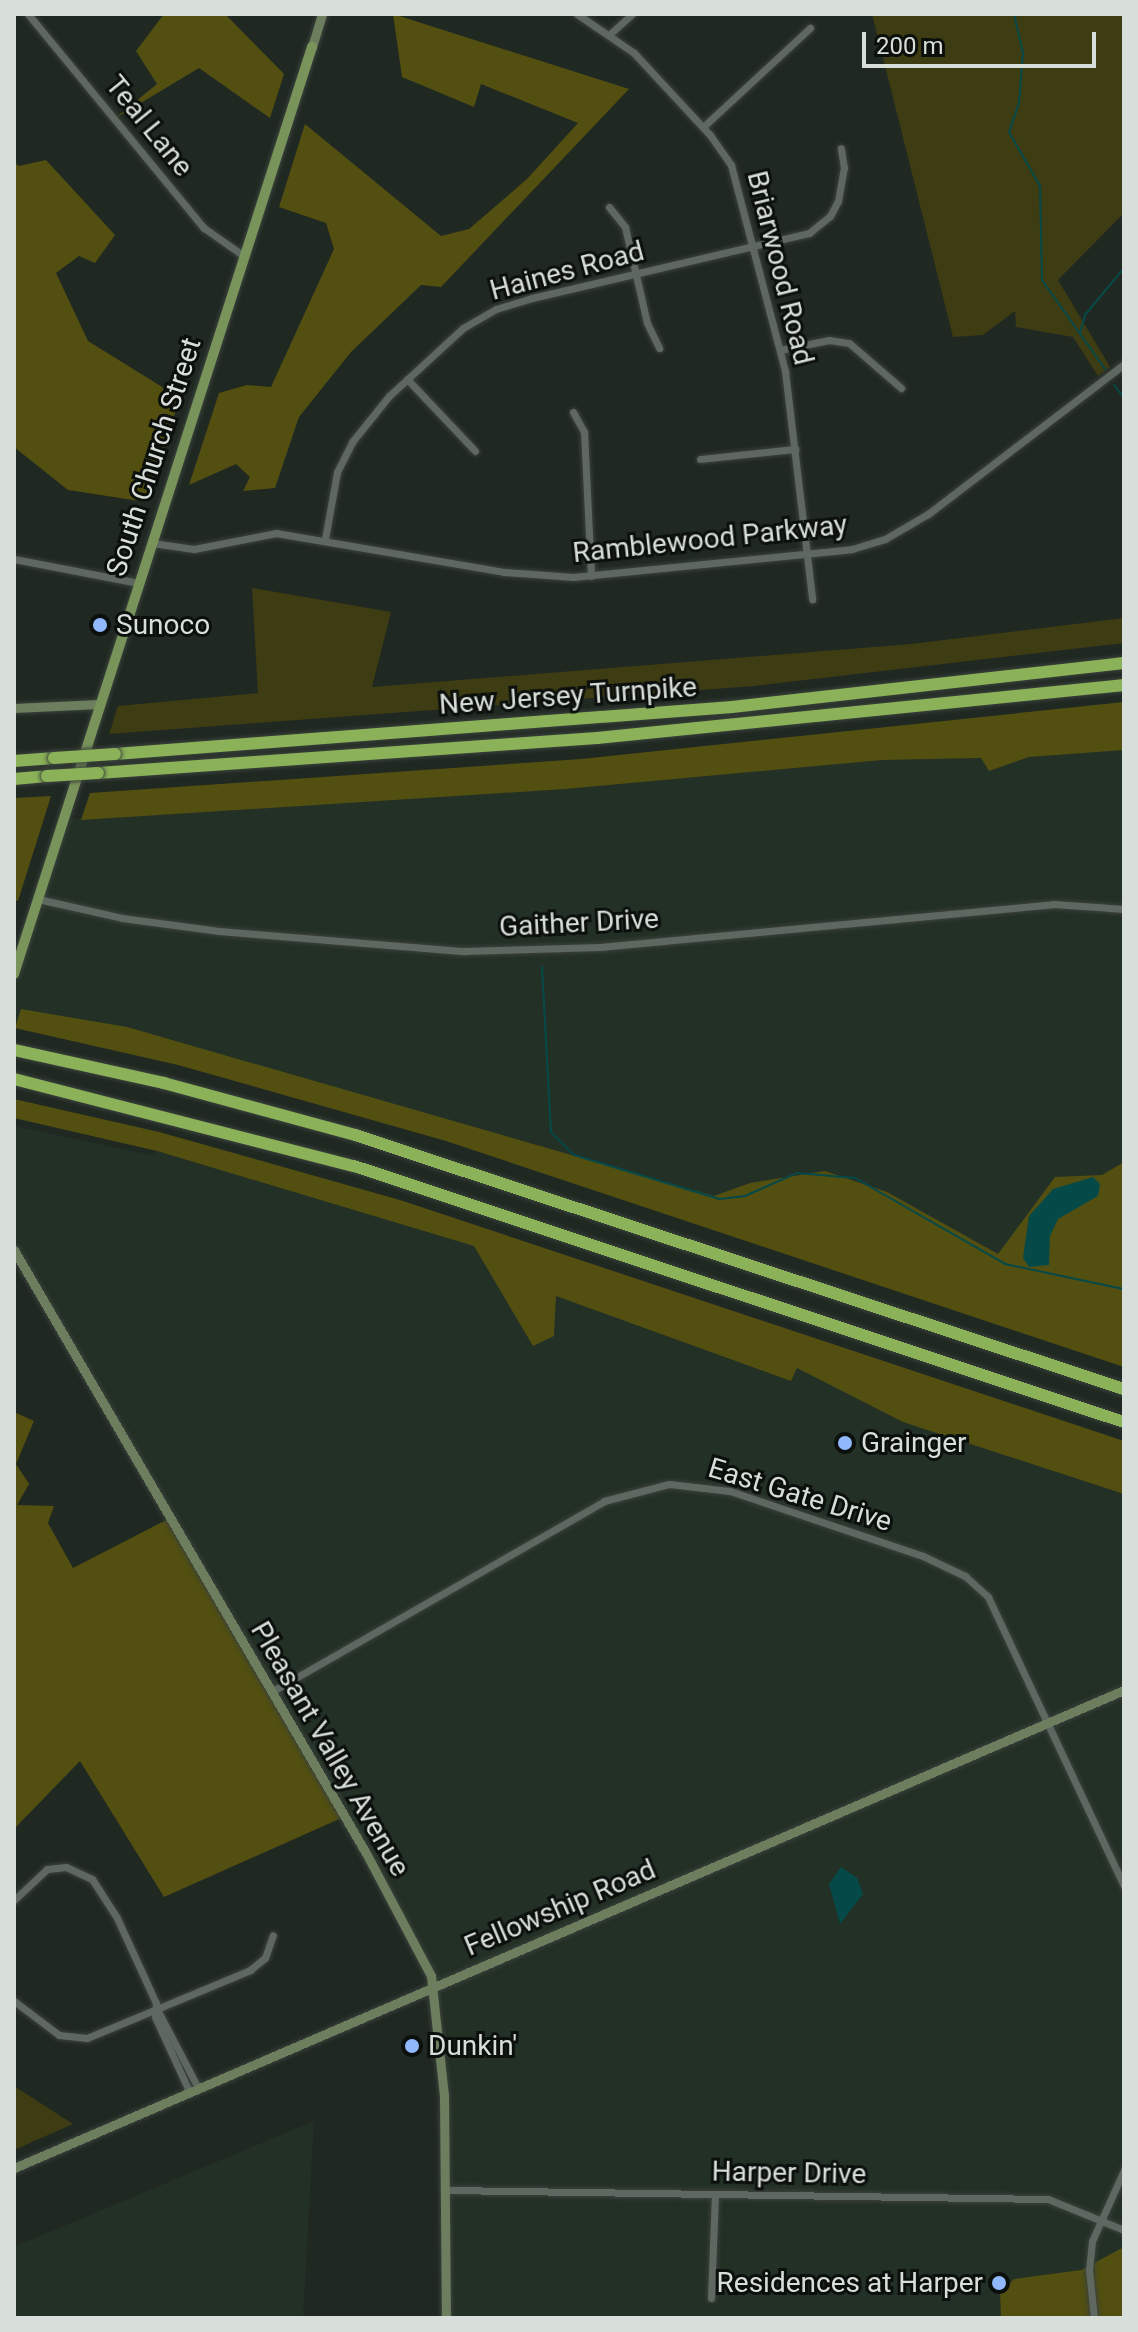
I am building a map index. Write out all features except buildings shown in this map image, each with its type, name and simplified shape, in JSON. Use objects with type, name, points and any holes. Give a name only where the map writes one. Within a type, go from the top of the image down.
[{"type":"highway","name":"New Jersey Turnpike","points":[[14,761],[732,707],[1124,663]]},
{"type":"highway","name":"New Jersey Turnpike","points":[[14,779],[687,731],[1124,685]]},
{"type":"highway","points":[[14,1050],[355,1135],[1124,1389]]},
{"type":"highway","points":[[14,1079],[354,1166],[1124,1422]]},
{"type":"main road","name":"South Church Street","points":[[14,974],[312,47]]},
{"type":"street","name":"Teal Lane","points":[[28,14],[204,228],[244,256]]},
{"type":"street","points":[[312,47],[322,14]]},
{"type":"street","name":"Briarwood Road","points":[[577,14],[611,33],[703,127],[731,165],[780,350],[812,599]]},
{"type":"street","points":[[611,33],[632,14]]},
{"type":"street","points":[[703,127],[810,28]]},
{"type":"street","name":"Haines Road","points":[[325,539],[341,462],[365,423],[463,328],[496,309],[809,233],[830,216],[842,185],[841,148]]},
{"type":"street","points":[[609,207],[622,220],[647,323],[659,348]]},
{"type":"street","points":[[780,350],[829,340],[849,343],[901,388]]},
{"type":"street","name":"Ramblewood Parkway","points":[[152,543],[194,549],[276,533],[504,572],[591,576],[806,555],[869,545],[907,527],[1124,364]]},
{"type":"street","points":[[407,379],[475,451]]},
{"type":"street","points":[[573,412],[584,432],[591,576]]},
{"type":"street","points":[[700,459],[795,449]]},
{"type":"street","points":[[14,559],[139,583]]},
{"type":"street","points":[[14,708],[99,704]]},
{"type":"street","name":"Gaither Drive","points":[[38,899],[143,921],[464,951],[600,947],[1061,904],[1124,909]]},
{"type":"street","name":"Pleasant Valley Avenue","points":[[14,1250],[402,1916],[434,1986],[447,2190],[446,2318]]},
{"type":"street","name":"East Gate Drive","points":[[271,1692],[578,1513],[639,1488],[683,1484],[772,1504],[923,1556],[965,1576],[998,1609],[1124,1886]]},
{"type":"street","name":"Fellowship Road","points":[[14,2168],[1124,1690]]},
{"type":"street","points":[[14,1900],[47,1869],[66,1867],[84,1873],[117,1918],[158,2011]]},
{"type":"street","points":[[14,2001],[51,2030],[78,2039],[158,2011],[258,1964],[273,1935]]},
{"type":"street","points":[[158,2011],[155,2017],[193,2090]]},
{"type":"street","points":[[1094,2318],[1089,2270],[1101,2219],[1124,2170]]},
{"type":"street","name":"Harper Drive","points":[[447,2190],[1048,2199],[1124,2230]]},
{"type":"street","points":[[711,2298],[715,2194]]},
{"type":"shaded area","points":[[164,14],[225,14],[284,74],[270,118],[199,68],[114,119],[157,84],[136,51]]},
{"type":"shaded area","points":[[393,14],[629,89],[441,287],[421,285],[351,352],[299,417],[275,488],[243,491],[250,477],[236,464],[189,485],[219,393],[247,385],[271,387],[334,249],[326,223],[279,207],[305,124],[441,236],[469,229],[527,179],[578,123],[481,84],[474,107],[402,77]]},
{"type":"shaded area","points":[[872,14],[1124,14],[1124,213],[1058,280],[1110,367],[1098,376],[1073,337],[1016,327],[1015,311],[983,335],[953,337]]},
{"type":"shaded area","points":[[46,160],[115,235],[95,263],[79,256],[56,273],[88,341],[180,398],[146,502],[68,490],[14,447],[14,162],[19,166]]},
{"type":"shaded area","points":[[252,588],[391,612],[372,687],[911,644],[1124,618],[1124,643],[754,686],[109,734],[118,706],[258,693]]},
{"type":"shaded area","points":[[1124,702],[1124,750],[1029,757],[989,771],[981,758],[882,760],[565,789],[81,820],[90,793],[581,759]]},
{"type":"shaded area","points":[[1124,718],[1124,1355],[466,1140],[156,1050],[14,1021],[14,973],[61,820],[371,799]]},
{"type":"shaded area","points":[[51,796],[18,901],[14,900],[14,798]]},
{"type":"shaded area","points":[[21,1009],[127,1027],[714,1196],[750,1183],[825,1171],[887,1192],[998,1254],[1055,1177],[1102,1175],[1124,1162],[1124,1367],[446,1141],[178,1065],[15,1028]]},
{"type":"shaded area","points":[[14,1099],[159,1132],[400,1200],[1124,1441],[1124,1494],[903,1422],[797,1368],[791,1381],[556,1296],[554,1336],[533,1346],[474,1246],[157,1151],[14,1118]]},
{"type":"shaded area","points":[[14,1126],[151,1155],[157,1151],[547,1267],[1124,1463],[1124,2318],[444,2318],[440,2028],[423,1959],[14,1251]]},
{"type":"shaded area","points":[[14,1412],[34,1421],[16,1464],[29,1484],[17,1505],[54,1506],[48,1523],[73,1568],[172,1517],[346,1816],[164,1897],[80,1761],[14,1829]]},
{"type":"shaded area","points":[[14,2086],[73,2124],[14,2150]]},
{"type":"shaded area","points":[[314,2121],[303,2318],[14,2318],[14,2247]]},
{"type":"shaded area","points":[[1124,2247],[1124,2318],[1001,2318],[1000,2293],[1014,2279],[1081,2270]]},
{"type":"water","points":[[1093,1177],[1100,1184],[1098,1196],[1058,1219],[1050,1236],[1049,1265],[1029,1267],[1023,1258],[1029,1216],[1053,1189]]},
{"type":"water","points":[[841,1867],[857,1878],[863,1894],[840,1924],[829,1884]]},
{"type":"waterway","points":[[1014,14],[1023,53],[1019,103],[1009,132],[1040,186],[1042,280],[1105,369]]},
{"type":"waterway","points":[[1080,333],[1085,315],[1124,268]]},
{"type":"waterway","points":[[1114,385],[1124,398]]},
{"type":"waterway","points":[[542,967],[551,1132],[574,1155],[720,1199],[745,1196],[797,1173],[855,1178],[1005,1264],[1124,1289]]},
{"type":"place","name":"Sunoco","points":[[100,625]]},
{"type":"place","name":"Grainger","points":[[845,1443]]},
{"type":"place","name":"Dunkin'","points":[[412,2046]]},
{"type":"place","name":"Residences at Harper","points":[[999,2283]]}]
